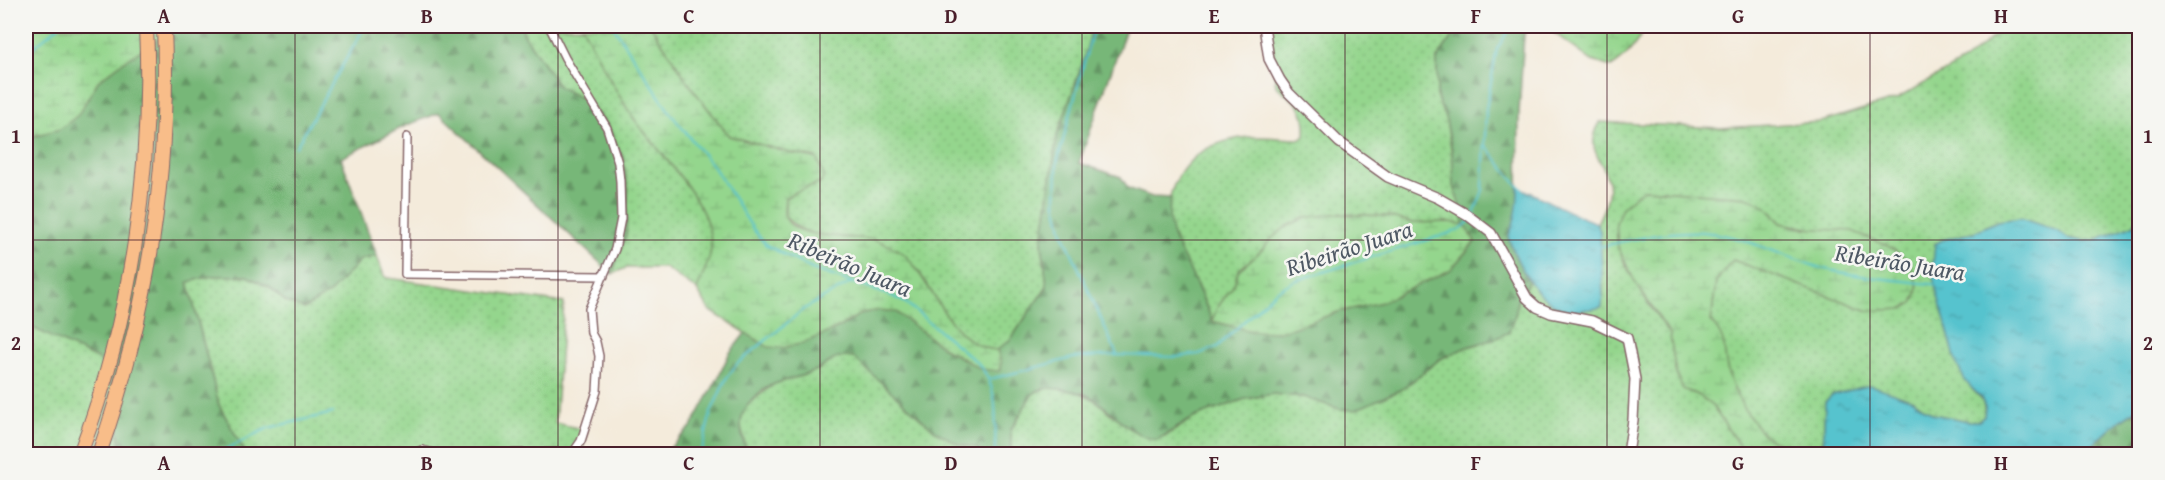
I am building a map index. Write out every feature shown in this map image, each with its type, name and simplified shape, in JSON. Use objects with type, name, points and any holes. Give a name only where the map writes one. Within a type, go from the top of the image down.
[{"type":"highway","points":[[80,454],[112,353],[134,251],[145,148],[148,79],[146,26]]},
{"type":"highway","points":[[99,454],[129,357],[151,254],[163,149],[166,79],[164,26]]},
{"type":"street","points":[[486,454],[573,453],[587,425],[592,401],[597,391],[599,356],[591,333],[589,315],[615,249],[621,218],[618,162],[607,128],[565,58],[549,26]]},
{"type":"street","points":[[1264,26],[1269,59],[1288,93],[1339,142],[1388,177],[1438,198],[1466,214],[1491,233],[1527,298],[1537,307],[1551,313],[1592,321],[1627,338],[1635,379],[1633,420],[1628,454]]},
{"type":"street","points":[[407,136],[405,274],[604,276]]},
{"type":"street","points":[[412,454],[422,450],[439,454]]},
{"type":"green space","points":[[26,26],[173,26],[163,36],[98,81],[78,115],[60,129],[26,138]]},
{"type":"green space","points":[[173,26],[523,26],[523,33],[559,87],[588,102],[607,124],[623,157],[628,189],[626,235],[612,274],[439,113],[407,125],[341,158],[377,256],[360,260],[330,293],[304,309],[286,302],[269,287],[247,276],[212,276],[188,282],[219,405],[246,454],[110,454],[121,449],[109,365],[31,327],[26,319],[26,138],[45,134],[88,99],[98,81],[163,36]]},
{"type":"green space","points":[[523,26],[582,26],[624,104],[683,180],[705,218],[710,237],[710,255],[697,290],[665,268],[626,268],[612,274],[626,234],[628,189],[588,102],[559,87],[523,33]]},
{"type":"green space","points":[[582,26],[651,26],[692,88],[729,136],[816,158],[824,175],[821,183],[785,198],[784,215],[791,225],[813,234],[876,240],[904,254],[961,333],[972,342],[997,350],[1001,363],[999,371],[981,369],[944,348],[896,312],[880,310],[862,313],[834,330],[800,344],[782,348],[768,347],[709,310],[697,290],[710,255],[710,237],[705,218],[683,180],[624,104]]},
{"type":"green space","points":[[651,26],[1093,26],[1057,136],[1042,242],[1047,286],[1011,339],[997,350],[980,346],[966,338],[954,326],[915,267],[904,255],[890,246],[875,241],[811,233],[797,227],[785,216],[785,198],[821,183],[808,156],[729,136],[692,88]]},
{"type":"green space","points":[[1093,26],[1127,26],[1079,163],[1121,177],[1128,188],[1152,197],[1171,198],[1169,219],[1174,237],[1212,321],[1252,331],[1292,328],[1338,312],[1382,302],[1450,270],[1475,242],[1465,225],[1454,186],[1452,150],[1446,120],[1437,98],[1437,59],[1459,26],[1529,26],[1524,34],[1519,113],[1518,208],[1508,237],[1516,258],[1530,279],[1517,301],[1509,332],[1440,359],[1402,389],[1355,410],[1340,409],[1303,397],[1273,394],[1245,399],[1195,417],[1157,440],[1137,433],[1087,395],[1060,389],[1042,389],[1031,396],[1011,429],[1011,454],[983,454],[977,448],[958,444],[935,431],[854,358],[846,357],[836,359],[808,374],[771,385],[753,398],[745,410],[741,423],[747,454],[675,454],[671,447],[691,427],[729,354],[746,332],[768,347],[800,344],[834,330],[862,313],[880,310],[896,312],[944,348],[981,369],[1001,363],[997,350],[1011,339],[1047,286],[1042,242],[1057,136]]},
{"type":"green space","points":[[1268,26],[1459,26],[1437,59],[1437,98],[1446,120],[1465,225],[1450,222],[1412,223],[1388,216],[1334,214],[1271,239],[1238,271],[1234,285],[1217,308],[1212,321],[1199,289],[1172,237],[1169,204],[1172,189],[1188,163],[1215,145],[1248,137],[1301,139],[1305,136],[1304,118],[1299,106],[1276,86]]},
{"type":"green space","points":[[1545,26],[1647,26],[1627,54],[1611,67],[1592,61]]},
{"type":"green space","points":[[2007,26],[2139,26],[2140,218],[2133,225],[2095,240],[2067,238],[2058,231],[1997,221],[1974,232],[1942,240],[1972,389],[1980,398],[1984,408],[1984,416],[1979,421],[1933,414],[1913,400],[1825,402],[1823,454],[1806,454],[1805,446],[1792,446],[1770,439],[1750,417],[1729,377],[1721,338],[1711,322],[1716,281],[1733,260],[1869,311],[1818,230],[1781,223],[1766,207],[1746,197],[1645,189],[1616,223],[1618,247],[1626,266],[1670,334],[1676,374],[1683,389],[1700,396],[1713,407],[1745,454],[1011,454],[1011,429],[1033,394],[1048,388],[1085,395],[1113,415],[1166,436],[1195,417],[1245,399],[1273,394],[1303,397],[1340,409],[1355,409],[1402,389],[1440,359],[1479,344],[1516,312],[1517,301],[1530,279],[1540,293],[1603,295],[1600,231],[1597,223],[1606,203],[1609,188],[1606,173],[1594,148],[1600,122],[1720,128],[1821,122],[1897,99],[1965,60]]},
{"type":"green space","points":[[1645,189],[1746,197],[1766,207],[1781,223],[1801,228],[1852,231],[1888,246],[1910,261],[1918,287],[1917,293],[1913,303],[1902,309],[1869,311],[1733,260],[1716,281],[1711,322],[1722,339],[1729,377],[1738,397],[1756,426],[1770,439],[1792,446],[1806,446],[1806,454],[1745,454],[1713,407],[1700,396],[1683,389],[1676,374],[1670,334],[1635,282],[1618,247],[1616,223],[1621,209]]},
{"type":"green space","points":[[1334,214],[1388,216],[1412,223],[1450,222],[1465,225],[1475,241],[1450,270],[1382,302],[1338,312],[1275,332],[1252,331],[1212,321],[1217,308],[1234,285],[1238,271],[1271,239],[1286,227],[1304,218]]},
{"type":"green space","points":[[377,256],[384,276],[388,278],[564,303],[555,423],[587,430],[581,454],[246,454],[219,405],[188,282],[212,276],[247,276],[269,287],[286,302],[342,279],[360,260]]},
{"type":"green space","points":[[26,319],[31,327],[109,364],[121,449],[110,454],[26,454]]},
{"type":"green space","points":[[842,356],[854,358],[958,444],[977,448],[983,454],[747,454],[740,422],[745,408],[774,384],[818,370]]},
{"type":"green space","points":[[2139,408],[2139,445],[2116,454],[2083,454],[2119,421]]},
{"type":"water","points":[[1518,187],[1597,223],[1600,231],[1602,307],[1580,310],[1560,308],[1542,296],[1527,278],[1508,237],[1516,213]]},
{"type":"water","points":[[2020,218],[2058,231],[2067,238],[2084,241],[2095,240],[2133,225],[2139,218],[2139,408],[2119,421],[2083,454],[1823,454],[1825,402],[1832,395],[1870,385],[1913,400],[1933,414],[1968,421],[1979,421],[1984,416],[1985,407],[1981,398],[1966,382],[1957,365],[1932,274],[1935,244],[1974,232],[1997,221]]},
{"type":"waterway","name":"Ribeirão Juara","points":[[26,53],[59,26]]},
{"type":"waterway","points":[[296,147],[365,26]]},
{"type":"waterway","name":"Ribeirão Juara","points":[[613,26],[671,114],[715,169],[753,229],[766,245],[812,269],[892,296],[906,303],[978,363],[985,373],[993,395],[996,418],[995,454]]},
{"type":"waterway","points":[[1094,26],[1057,163],[1056,204],[1063,233],[1117,355]]},
{"type":"waterway","points":[[1473,217],[1483,190],[1486,109],[1497,49],[1511,26]]},
{"type":"waterway","name":"Ribeirão Juara","points":[[1485,144],[1523,190]]},
{"type":"waterway","name":"Ribeirão Juara","points":[[990,379],[1073,358],[1117,355],[1177,357],[1199,354],[1217,347],[1276,291],[1294,281],[1459,230],[1470,221]]},
{"type":"waterway","name":"Ribeirão Juara","points":[[1598,247],[1663,234],[1702,232],[1749,242],[1825,269],[1867,277],[1938,285]]},
{"type":"waterway","points":[[701,454],[711,412],[727,377],[737,364],[804,309],[852,282]]},
{"type":"waterway","points":[[217,454],[268,428],[333,413]]}]
